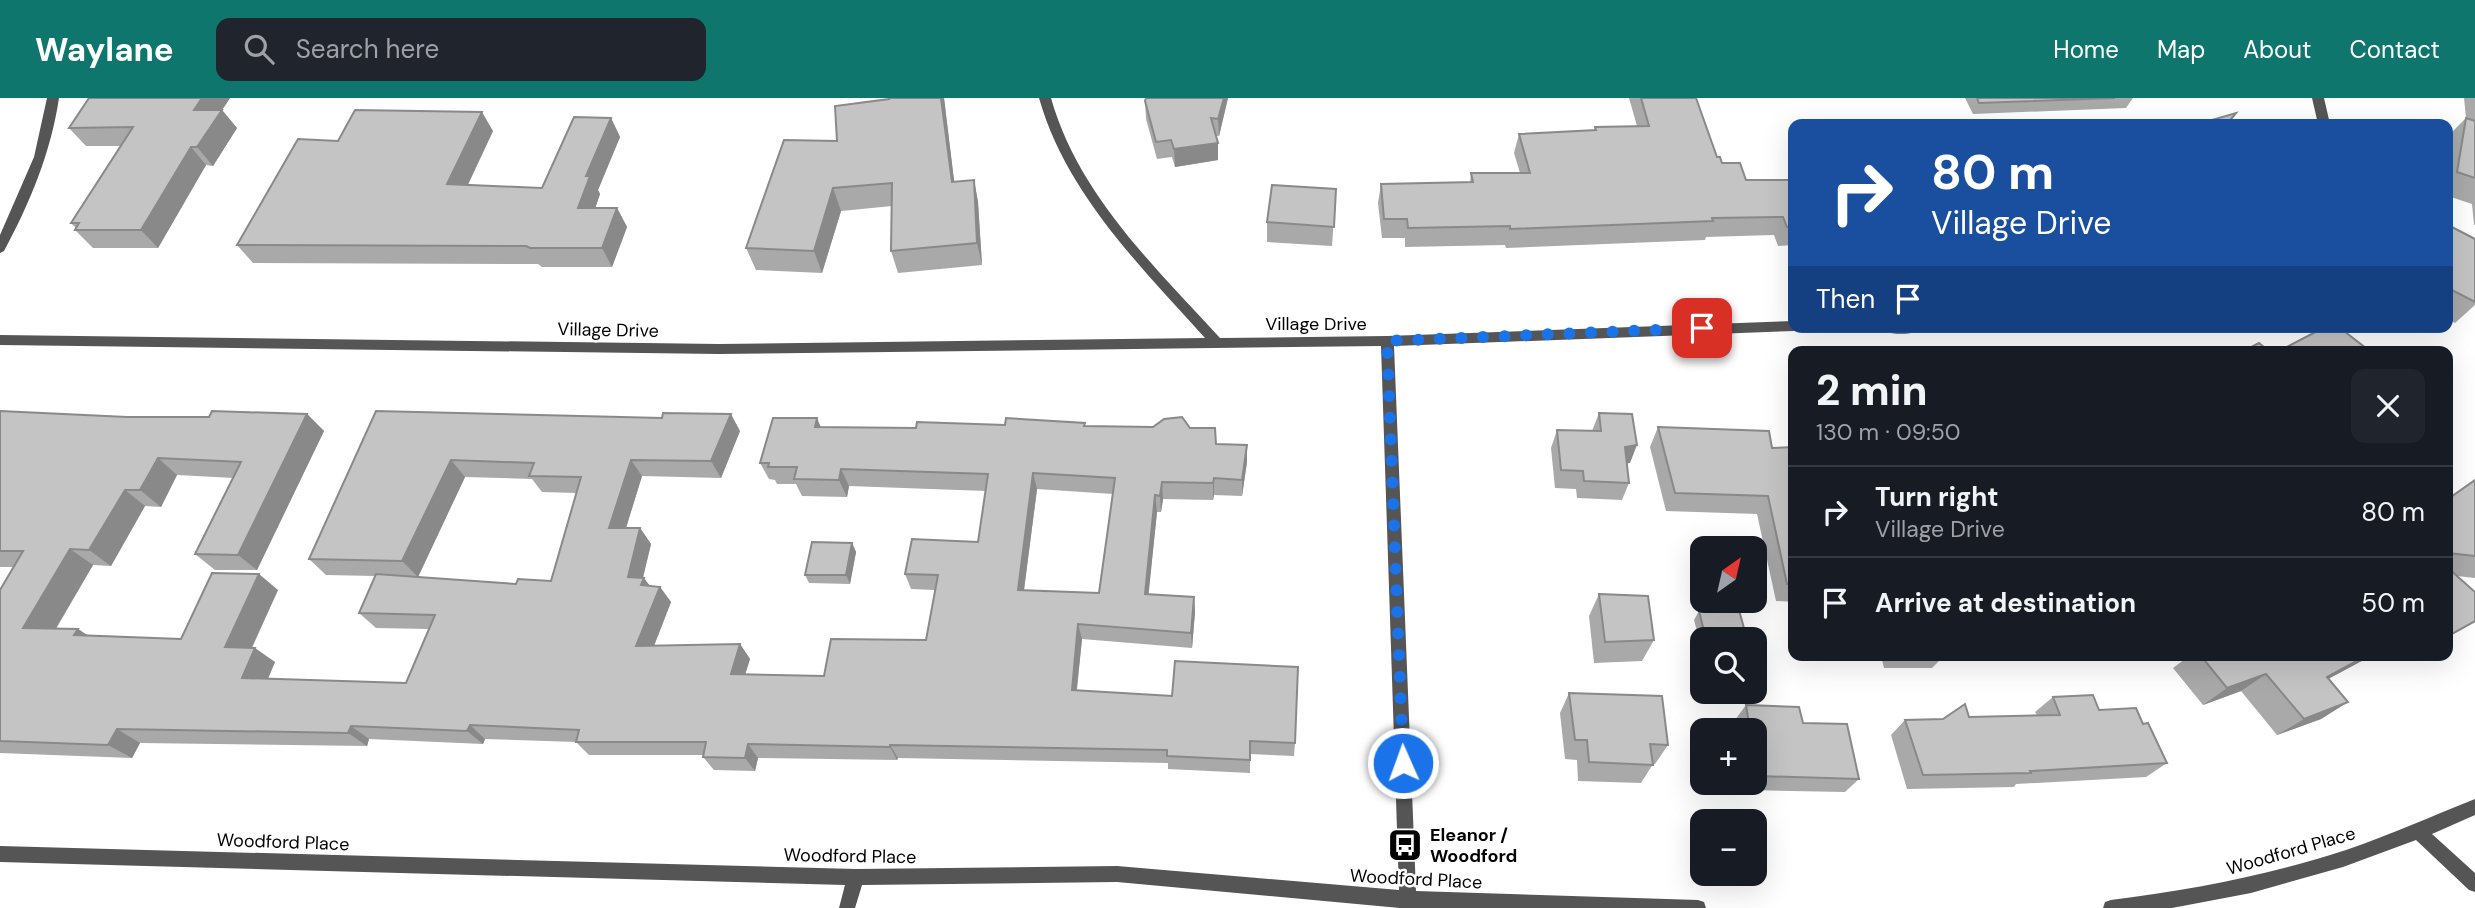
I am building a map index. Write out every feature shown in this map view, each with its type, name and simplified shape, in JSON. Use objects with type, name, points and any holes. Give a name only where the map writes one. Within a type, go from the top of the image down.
[{"type":"street","points":[[0,248],[30,186],[50,124],[53,98]]},
{"type":"street","points":[[1045,98],[1058,139],[1083,181],[1137,255],[1216,342]]},
{"type":"street","points":[[2318,98],[2323,119]]},
{"type":"street","name":"Village Drive","points":[[0,340],[719,349],[1387,341],[1788,326]]},
{"type":"street","points":[[1387,341],[1408,904]]},
{"type":"street","name":"Woodford Place","points":[[2111,908],[2241,888],[2420,833],[2475,807]]},
{"type":"street","points":[[2420,833],[2475,884]]},
{"type":"street","name":"Woodford Place","points":[[0,854],[856,877],[1117,874],[1408,904],[1698,908]]},
{"type":"street","points":[[847,908],[856,877]]},
{"type":"building","points":[[89,98],[202,98],[194,110],[222,110],[197,147],[191,147],[141,230],[75,230],[79,223],[71,223],[133,127],[69,128]]},
{"type":"building","points":[[889,98],[941,98],[952,182],[974,180],[977,243],[891,251],[892,183],[833,188],[814,251],[746,248],[784,140],[837,141],[835,106]]},
{"type":"building","points":[[1146,98],[1224,98],[1218,119],[1211,118],[1218,143],[1174,149],[1171,140],[1156,142]]},
{"type":"building","points":[[1641,98],[1696,98],[1717,157],[1720,157],[1722,163],[1740,163],[1746,180],[1788,180],[1788,227],[1783,217],[1712,218],[1713,221],[1510,229],[1510,226],[1408,228],[1407,219],[1384,219],[1381,184],[1473,182],[1471,173],[1530,173],[1519,134],[1596,130],[1595,127],[1649,126]]},
{"type":"building","points":[[1977,98],[2115,98],[1979,103]]},
{"type":"building","points":[[355,110],[482,112],[447,184],[542,188],[574,117],[611,118],[586,176],[590,176],[578,208],[617,208],[602,248],[237,245],[298,139],[338,141]]},
{"type":"building","points":[[2236,113],[2231,119],[2215,119]]},
{"type":"building","points":[[2466,118],[2475,121],[2475,178],[2457,172]]},
{"type":"building","points":[[1272,185],[1336,189],[1334,227],[1267,222]]},
{"type":"building","points":[[2453,228],[2475,239],[2475,302],[2453,291]]},
{"type":"building","points":[[2313,333],[2347,333],[2363,346],[2289,346]]},
{"type":"building","points":[[0,411],[127,417],[209,417],[212,411],[307,414],[238,555],[195,554],[241,462],[158,458],[140,490],[125,490],[89,550],[70,549],[23,628],[78,629],[74,635],[181,639],[212,573],[259,574],[225,647],[255,648],[242,678],[406,683],[435,615],[359,613],[376,574],[516,584],[518,579],[551,581],[581,477],[529,476],[534,463],[451,460],[402,561],[309,559],[376,411],[662,418],[663,413],[731,414],[711,461],[631,460],[609,528],[640,528],[628,577],[644,578],[641,585],[660,587],[636,646],[740,644],[731,674],[824,676],[831,639],[926,640],[938,575],[905,574],[912,539],[978,542],[988,474],[841,469],[839,480],[794,479],[797,467],[768,467],[769,463],[760,463],[773,418],[817,418],[815,427],[916,428],[917,422],[1005,425],[1006,418],[1085,423],[1084,426],[1153,427],[1164,419],[1182,417],[1190,428],[1215,428],[1216,444],[1247,445],[1242,480],[1214,478],[1213,483],[1162,482],[1160,496],[1155,495],[1145,594],[1194,597],[1191,633],[1078,624],[1072,690],[1172,696],[1175,661],[1298,667],[1295,743],[1250,741],[1250,760],[1167,756],[1167,750],[748,744],[745,758],[703,757],[706,742],[576,742],[579,730],[470,725],[467,731],[351,726],[348,733],[117,729],[108,745],[0,741],[0,590],[23,551],[0,551]],"holes":[[[1033,473],[1115,478],[1099,593],[1018,590]]]},
{"type":"building","points":[[1599,413],[1632,414],[1637,445],[1625,447],[1629,483],[1584,481],[1583,471],[1561,470],[1557,430],[1601,431]]},
{"type":"building","points":[[1658,427],[1769,431],[1772,448],[1788,447],[1788,584],[1768,496],[1675,493]]},
{"type":"building","points":[[2475,480],[2475,556],[2453,554],[2453,495]]},
{"type":"building","points":[[812,542],[852,543],[846,575],[805,575]]},
{"type":"building","points":[[2453,572],[2475,592],[2475,621],[2453,633]]},
{"type":"building","points":[[1599,594],[1648,596],[1654,640],[1605,642]]},
{"type":"building","points":[[1700,613],[1740,613],[1744,627],[1703,627]]},
{"type":"building","points":[[2205,661],[2357,661],[2327,677],[2348,702],[2304,719],[2266,674],[2227,688]]},
{"type":"building","points":[[1569,693],[1662,696],[1668,745],[1650,744],[1653,765],[1589,762],[1587,740],[1575,740]]},
{"type":"building","points":[[2093,695],[2099,710],[2136,708],[2143,724],[2148,723],[2167,763],[2030,771],[2031,773],[1923,775],[1905,720],[1943,719],[1965,704],[1969,717],[2060,715],[2053,697]]},
{"type":"building","points":[[1746,705],[1799,707],[1803,723],[1847,724],[1859,779],[1767,776],[1767,718],[1748,718]]},
{"type":"place","name":"Eleanor / Woodford","points":[[1405,845]]},
{"type":"route","points":[[1403,763],[1391,391],[1387,341],[1702,328]]}]
